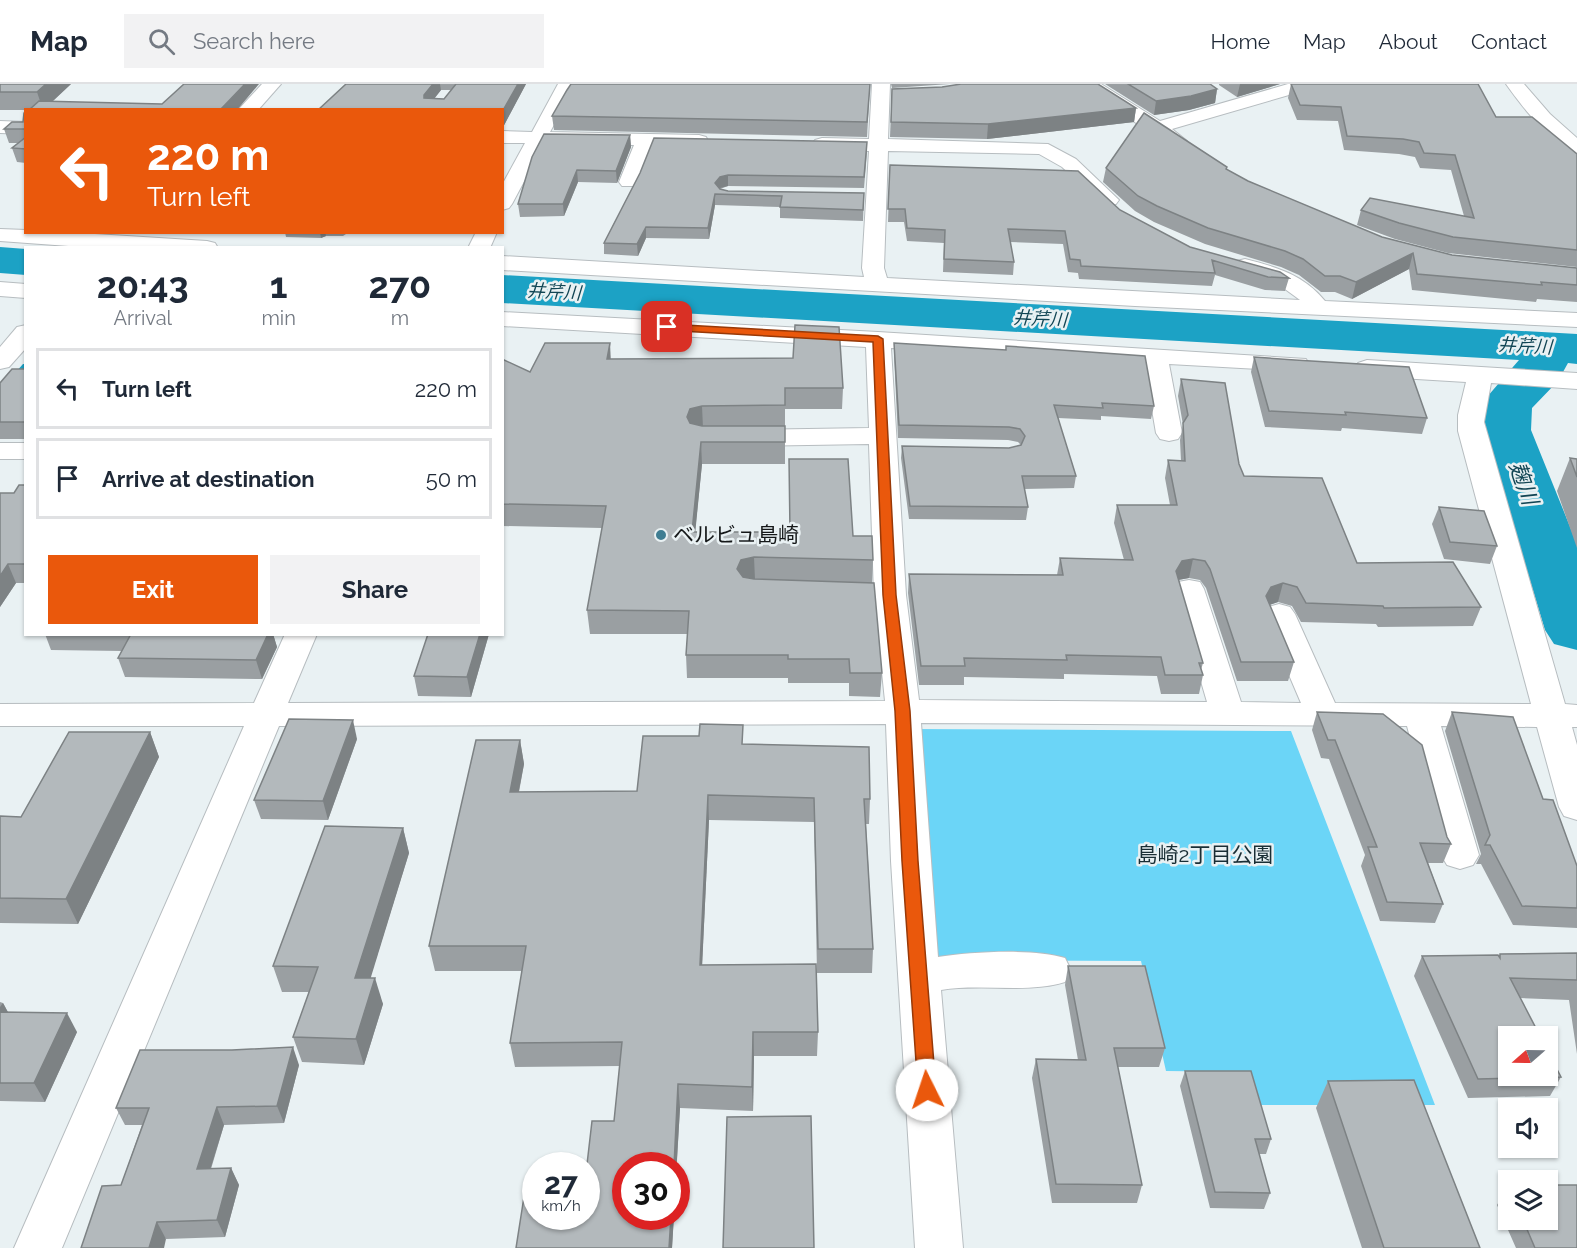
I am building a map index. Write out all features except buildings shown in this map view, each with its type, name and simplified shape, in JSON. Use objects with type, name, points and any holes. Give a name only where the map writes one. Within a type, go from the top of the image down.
[{"type":"street","points":[[249,108],[272,84]]},
{"type":"street","points":[[504,200],[567,84]]},
{"type":"street","points":[[1089,84],[1153,132],[1196,153]]},
{"type":"street","points":[[1153,132],[1307,84]]},
{"type":"street","points":[[1515,84],[1527,101],[1554,130],[1577,147]]},
{"type":"street","points":[[877,285],[873,268],[866,188],[879,145],[879,87],[902,95]]},
{"type":"street","points":[[1216,94],[1236,106]]},
{"type":"street","points":[[0,127],[24,128]]},
{"type":"street","points":[[504,137],[717,142]]},
{"type":"street","points":[[629,182],[645,141]]},
{"type":"street","points":[[798,143],[1050,150],[1082,175],[1126,217]]},
{"type":"street","points":[[0,235],[116,238],[189,246]]},
{"type":"street","points":[[1231,262],[1294,281],[1310,295],[1318,307]]},
{"type":"street","points":[[504,263],[877,285],[1577,320]]},
{"type":"street","points":[[0,289],[24,291]]},
{"type":"street","points":[[504,319],[1565,380]]},
{"type":"street","points":[[0,362],[24,334]]},
{"type":"street","points":[[878,339],[890,444],[878,595],[903,711],[910,861],[939,1248]]},
{"type":"street","points":[[1155,356],[1169,433]]},
{"type":"street","points":[[1479,375],[1479,385],[1469,415],[1471,431],[1567,716],[1577,807]]},
{"type":"street","points":[[715,438],[890,444]]},
{"type":"street","points":[[0,451],[24,451]]},
{"type":"street","points":[[1189,589],[1227,714]]},
{"type":"street","points":[[1279,614],[1323,715]]},
{"type":"street","points":[[38,1248],[300,636]]},
{"type":"street","points":[[0,715],[873,714],[903,711],[1567,716]]},
{"type":"street","points":[[1421,716],[1460,855]]},
{"type":"street","points":[[919,977],[962,970],[1050,970]]},
{"type":"green space","name":"島崎2丁目公園","points":[[911,729],[1291,731],[1435,1105],[1260,1105],[1251,1072],[1166,1071],[1141,961],[931,960]]},
{"type":"waterway","name":"井芹川","points":[[0,260],[24,262]]},
{"type":"waterway","name":"井芹川","points":[[504,289],[1550,347]]},
{"type":"waterway","name":"井芹川","points":[[1550,347],[1577,349]]},
{"type":"waterway","name":"麹川","points":[[1550,347],[1540,370],[1506,405],[1504,430],[1555,564],[1577,630]]},
{"type":"waterway","points":[[0,395],[24,368]]},
{"type":"place","name":"ベルビュ島崎","points":[[661,535]]},
{"type":"route","points":[[667,327],[878,339],[890,595],[903,711],[910,861],[927,1090]]}]
